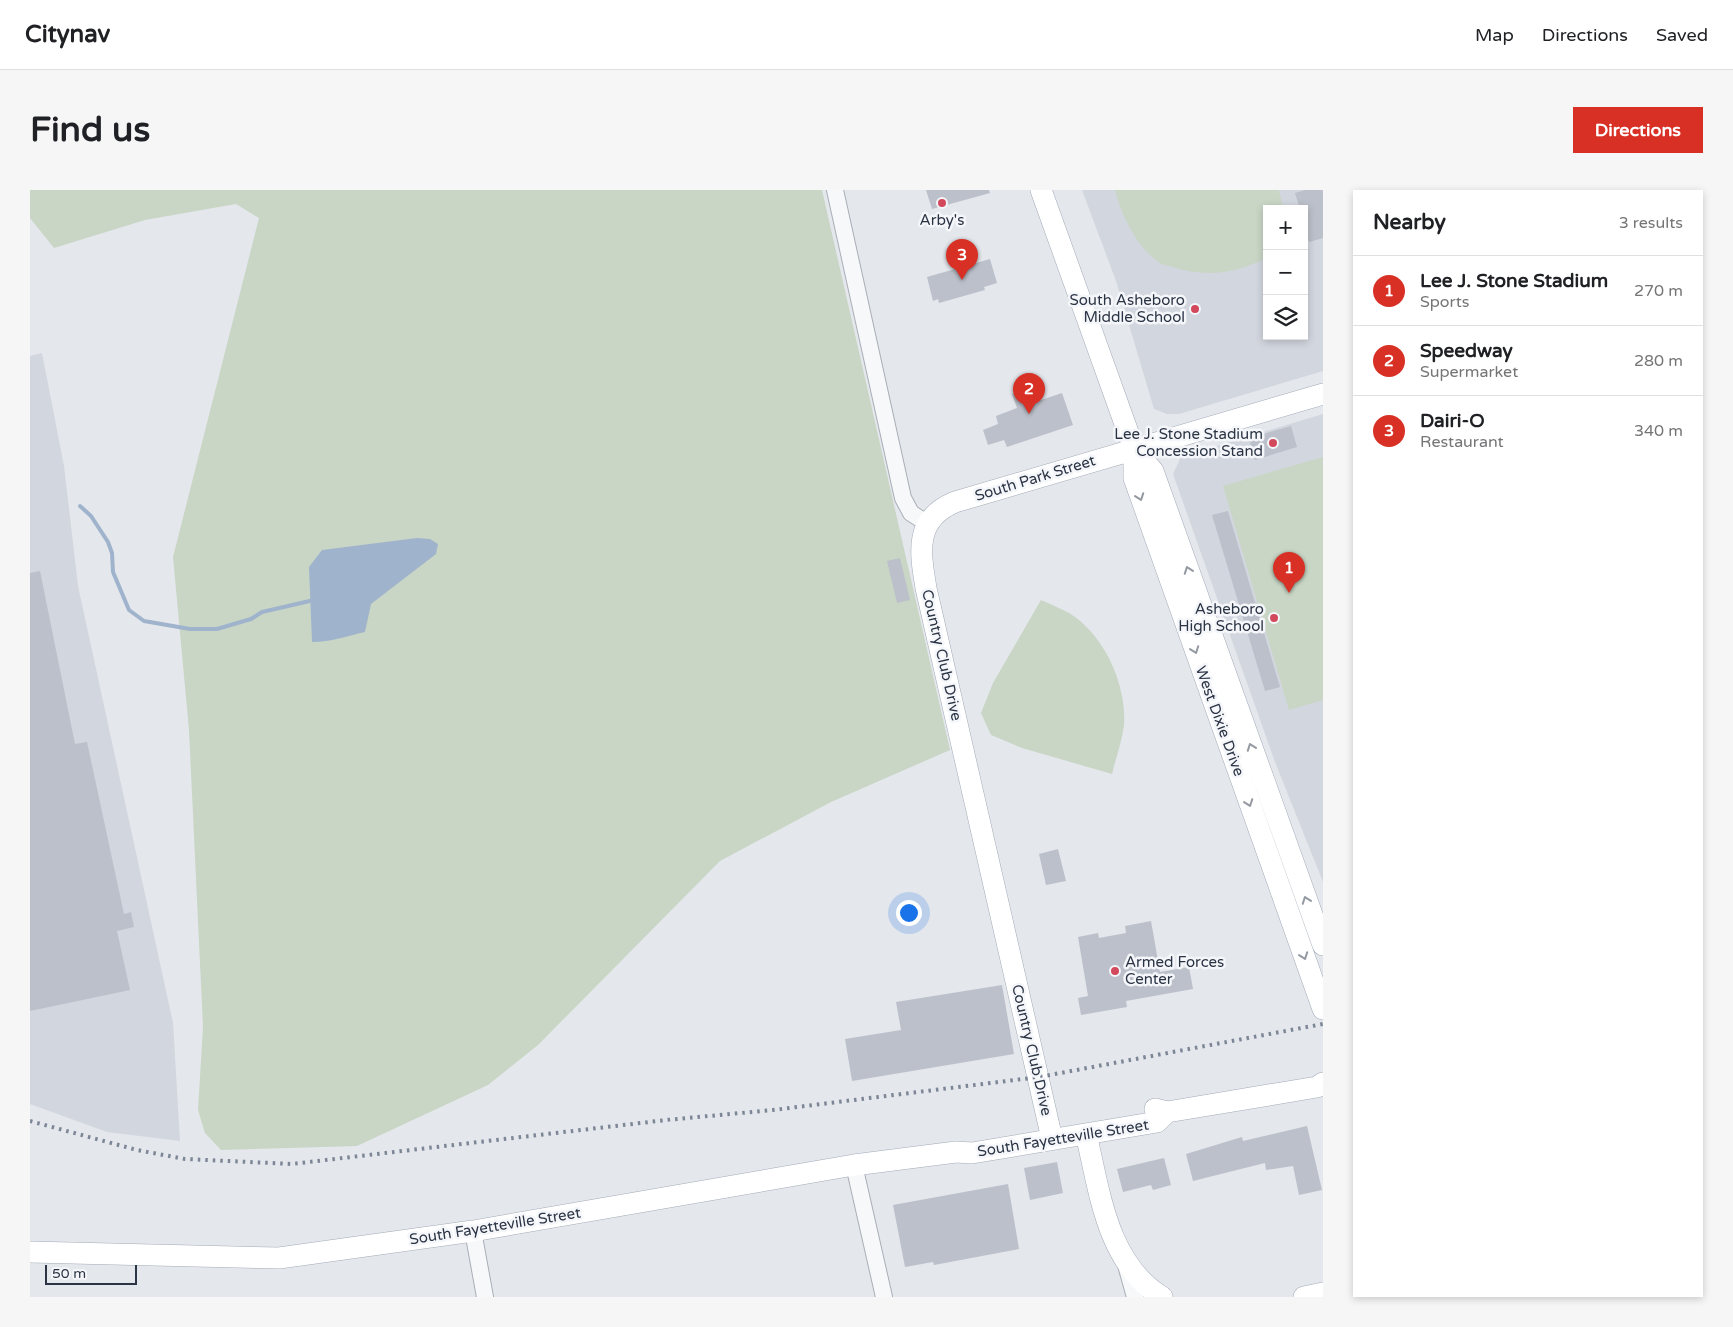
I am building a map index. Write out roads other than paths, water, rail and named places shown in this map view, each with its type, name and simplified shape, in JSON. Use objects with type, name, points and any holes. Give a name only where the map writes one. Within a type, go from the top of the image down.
[{"type":"main road","name":"West Dixie Drive","points":[[1041,190],[1134,449],[1152,471],[1323,946]]},
{"type":"main road","name":"South Park Street","points":[[928,524],[937,512],[955,502],[1323,394]]},
{"type":"main road","name":"West Dixie Drive","points":[[1134,449],[1134,478],[1320,1000]]},
{"type":"main road","name":"Country Club Drive","points":[[928,524],[922,538],[921,554],[926,588],[1050,1130]]},
{"type":"main road","name":"South Fayetteville Street","points":[[956,1152],[970,1141],[1050,1130],[1085,1120],[1154,1109],[1167,1112],[1321,1086]]},
{"type":"main road","name":"South Fayetteville Street","points":[[30,1252],[279,1258],[473,1230],[854,1164],[956,1152],[972,1153],[1157,1122],[1167,1112]]},
{"type":"main road","points":[[1086,1134],[1104,1213],[1126,1265],[1141,1283],[1162,1297]]},
{"type":"street","points":[[835,190],[903,498],[911,514],[928,524]]},
{"type":"street","points":[[854,1164],[884,1297]]},
{"type":"street","points":[[473,1230],[485,1297]]},
{"type":"street","points":[[1126,1265],[1135,1297]]},
{"type":"water","points":[[417,538],[430,539],[438,544],[436,554],[371,604],[365,632],[332,640],[312,642],[309,567],[322,550]]},
{"type":"waterway","points":[[80,506],[91,516],[108,542],[112,553],[113,572],[129,610],[144,621],[190,629],[217,629],[251,619],[262,612],[314,600]]},
{"type":"railway","points":[[30,1121],[137,1150],[185,1159],[292,1164],[666,1120],[773,1110],[1039,1077],[1323,1024]]},
{"type":"place","name":"Arby's","points":[[942,203]]},
{"type":"place","name":"Dairi-O","points":[[962,280]]},
{"type":"place","name":"South Asheboro Middle School","points":[[1195,309]]},
{"type":"place","name":"Speedway","points":[[1029,414]]},
{"type":"place","name":"Lee J. Stone Stadium Concession Stand","points":[[1273,443]]},
{"type":"place","name":"Lee J. Stone Stadium","points":[[1289,593]]},
{"type":"place","name":"Asheboro High School","points":[[1274,618]]},
{"type":"place","name":"Armed Forces Center","points":[[1115,971]]}]
